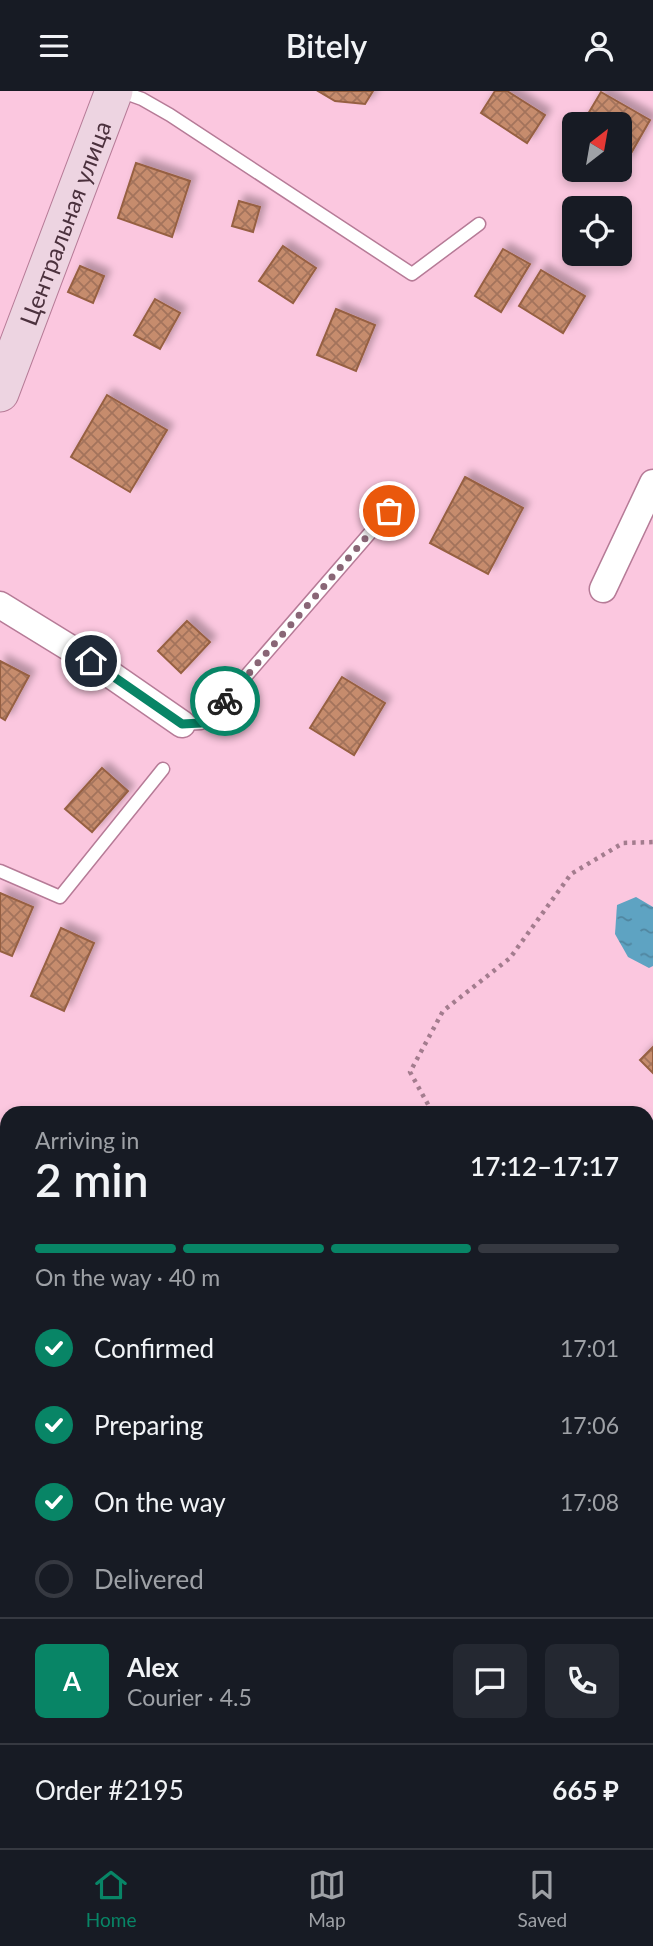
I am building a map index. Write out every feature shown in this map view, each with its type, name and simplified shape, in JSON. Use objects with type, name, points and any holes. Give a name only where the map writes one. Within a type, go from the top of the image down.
[{"type":"street","name":"Центральная улица","points":[[0,393],[114,91]]},
{"type":"street","points":[[603,589],[653,484]]},
{"type":"street","points":[[0,605],[91,661],[182,724]]},
{"type":"lane","points":[[120,91],[142,99],[170,115],[412,274],[479,224]]},
{"type":"lane","points":[[182,724],[201,723],[214,713],[389,511]]},
{"type":"lane","points":[[0,871],[60,897],[163,769]]},
{"type":"path","points":[[429,1106],[410,1072],[443,1011],[510,958],[571,874],[623,843],[653,842]]},
{"type":"water","points":[[636,897],[653,907],[653,966],[649,968],[628,957],[615,934],[617,905]]},
{"type":"building","points":[[318,91],[373,91],[365,104],[335,101]]},
{"type":"building","points":[[495,91],[507,91],[545,115],[527,143],[481,113]]},
{"type":"building","points":[[601,92],[650,120],[632,152],[632,112],[589,112]]},
{"type":"building","points":[[136,163],[190,181],[172,237],[118,218]]},
{"type":"building","points":[[239,201],[260,207],[253,232],[232,226]]},
{"type":"building","points":[[283,246],[316,268],[293,303],[259,281]]},
{"type":"building","points":[[503,249],[530,264],[501,312],[475,296]]},
{"type":"building","points":[[80,266],[104,276],[93,303],[68,292]]},
{"type":"building","points":[[541,270],[585,296],[563,333],[519,306]]},
{"type":"building","points":[[155,299],[180,313],[160,349],[134,335]]},
{"type":"building","points":[[336,309],[375,325],[356,371],[317,355]]},
{"type":"building","points":[[107,395],[167,430],[130,492],[71,457]]},
{"type":"building","points":[[465,477],[523,508],[488,574],[430,543]]},
{"type":"building","points":[[187,621],[210,642],[181,673],[158,651]]},
{"type":"building","points":[[0,661],[29,676],[5,720],[0,717]]},
{"type":"building","points":[[342,677],[385,703],[354,755],[310,728]]},
{"type":"building","points":[[102,768],[128,791],[92,832],[65,809]]},
{"type":"building","points":[[0,893],[33,907],[12,956],[0,951]]},
{"type":"building","points":[[61,928],[94,943],[64,1011],[31,996]]},
{"type":"building","points":[[653,1047],[653,1073],[640,1060]]},
{"type":"way so far","points":[[225,701],[389,511]]},
{"type":"route","points":[[91,661],[182,724],[201,723],[225,701]]}]
